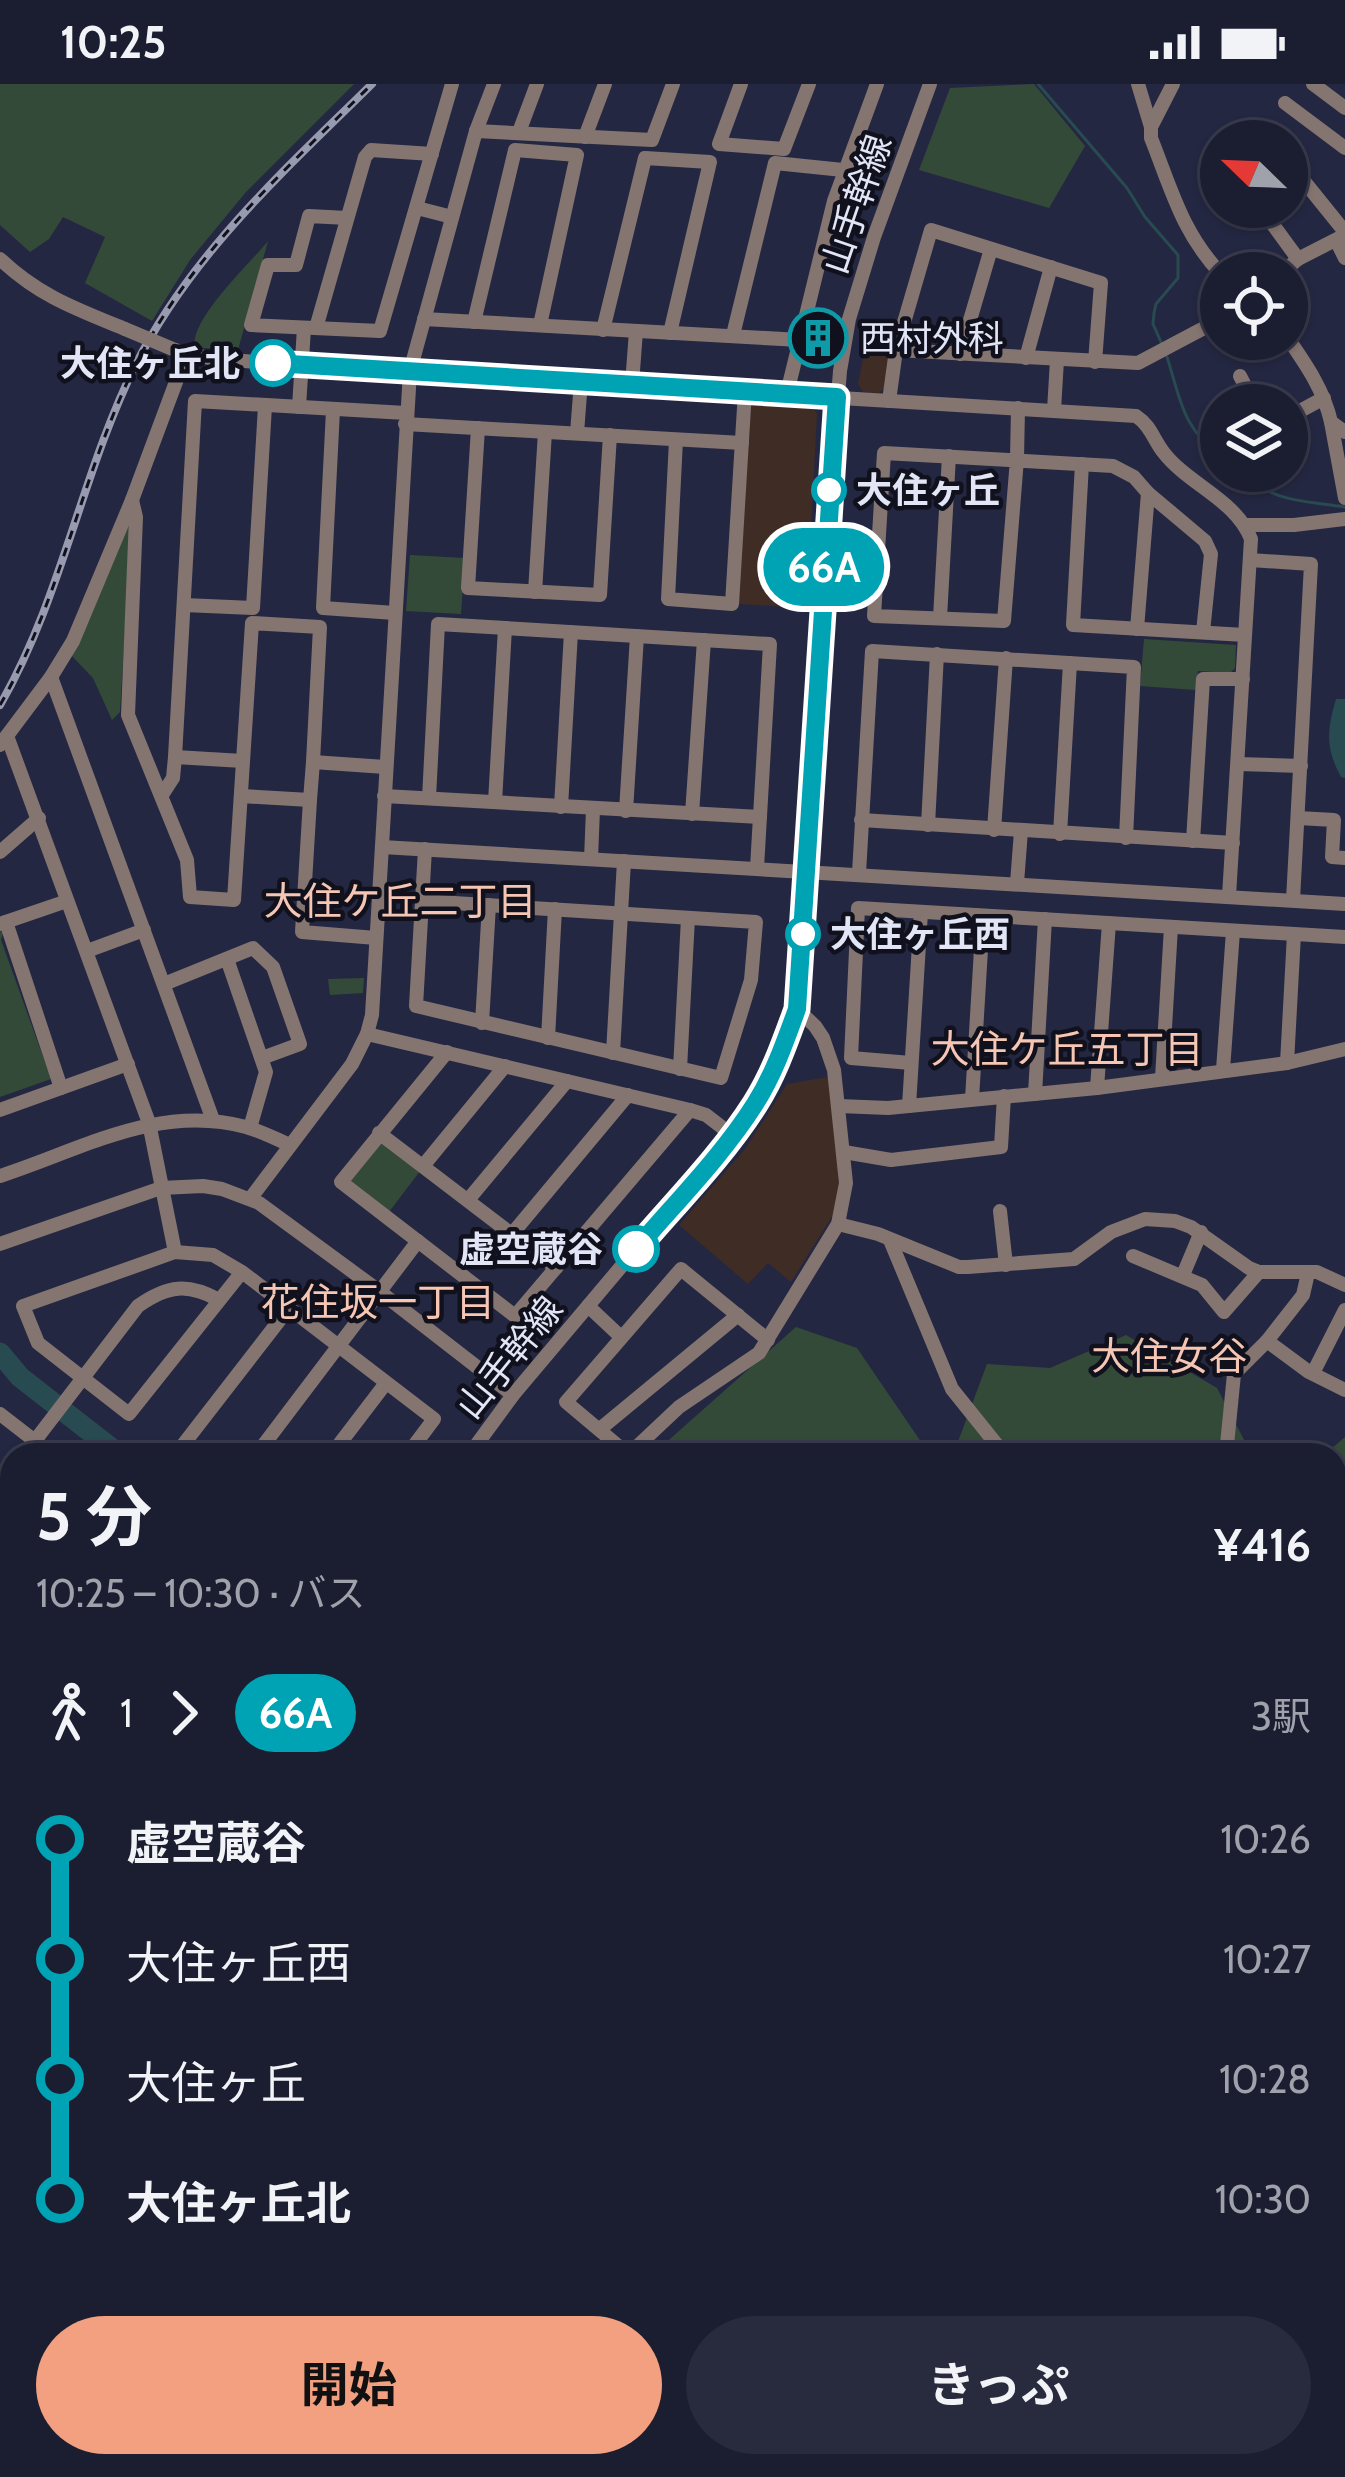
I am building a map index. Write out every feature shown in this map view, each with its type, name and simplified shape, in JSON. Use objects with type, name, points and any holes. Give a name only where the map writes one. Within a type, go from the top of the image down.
[{"type":"street","points":[[347,218],[309,216],[296,265],[268,265],[251,325],[380,331],[452,84]]},
{"type":"street","points":[[250,1199],[352,1064],[368,1034],[410,371],[476,130],[494,84]]},
{"type":"street","points":[[519,132],[537,84]]},
{"type":"street","points":[[585,137],[605,84]]},
{"type":"street","points":[[476,130],[652,140],[674,84]]},
{"type":"street","points":[[741,84],[719,144],[784,148],[809,84]]},
{"type":"street","points":[[788,393],[843,170],[877,84]]},
{"type":"street","name":"山手幹線","points":[[479,1443],[513,1395],[732,1136],[776,1066],[797,1009],[837,397],[850,319],[874,237],[930,84]]},
{"type":"street","points":[[1138,84],[1151,138],[1185,228],[1201,252]]},
{"type":"street","points":[[1151,127],[1173,84]]},
{"type":"street","points":[[1313,84],[1345,108]]},
{"type":"street","points":[[1285,103],[1345,148]]},
{"type":"street","points":[[299,407],[301,365],[310,328],[365,157],[370,149],[433,154]]},
{"type":"street","points":[[474,322],[515,149],[578,155],[540,326]]},
{"type":"street","points":[[604,330],[645,158],[710,162],[670,333]]},
{"type":"street","points":[[733,335],[775,163],[843,170]]},
{"type":"street","points":[[1308,192],[1342,236],[1345,258]]},
{"type":"street","points":[[417,208],[452,217]]},
{"type":"street","points":[[889,401],[896,350],[931,230],[1101,283],[1095,362]]},
{"type":"street","points":[[1308,254],[1342,236]]},
{"type":"street","points":[[960,354],[991,249]]},
{"type":"street","points":[[0,259],[25,283],[63,304],[180,352],[301,365],[1136,416],[1147,423],[1168,458],[1246,525],[1251,539],[1229,896]]},
{"type":"street","points":[[1026,358],[1052,268]]},
{"type":"street","points":[[424,319],[800,340]]},
{"type":"street","points":[[896,350],[1138,363],[1200,330]]},
{"type":"street","points":[[632,384],[636,331]]},
{"type":"street","points":[[175,1252],[149,1124],[39,818],[4,741],[73,641],[132,500],[180,352]]},
{"type":"street","points":[[1054,410],[1057,360]]},
{"type":"street","points":[[1300,360],[1345,432]]},
{"type":"street","points":[[1240,376],[1244,384]]},
{"type":"street","points":[[577,433],[580,381]]},
{"type":"street","points":[[676,440],[668,599],[732,604],[745,391]]},
{"type":"street","points":[[1308,413],[1328,409],[1345,395]]},
{"type":"street","points":[[162,795],[173,778],[175,757],[195,401],[333,410],[478,428],[742,443]]},
{"type":"street","points":[[184,604],[253,608],[265,406]]},
{"type":"street","points":[[1018,408],[1017,459],[1004,621],[874,616],[884,453],[1017,459],[1113,466],[1134,477],[1205,541],[1211,554],[1203,632]]},
{"type":"street","points":[[1328,409],[1345,498]]},
{"type":"street","points":[[333,410],[323,608],[394,614]]},
{"type":"street","points":[[478,428],[468,589],[600,596],[610,435]]},
{"type":"street","points":[[535,592],[545,432]]},
{"type":"street","points":[[940,618],[950,456]]},
{"type":"street","points":[[1082,464],[1073,625],[1245,635]]},
{"type":"street","points":[[1137,629],[1148,493]]},
{"type":"street","points":[[132,500],[136,517],[128,715],[187,860],[190,897],[234,900],[252,623],[320,627],[302,932],[376,938]]},
{"type":"street","points":[[1246,525],[1345,519]]},
{"type":"street","points":[[1250,560],[1311,564],[1293,900]]},
{"type":"street","points":[[429,798],[438,624],[770,644],[757,868]]},
{"type":"street","points":[[495,802],[505,628]]},
{"type":"street","points":[[561,807],[571,632]]},
{"type":"street","points":[[626,811],[637,636]]},
{"type":"street","points":[[692,814],[704,640]]},
{"type":"street","points":[[859,873],[872,651],[1135,668],[1126,838]]},
{"type":"street","points":[[928,825],[938,655]]},
{"type":"street","points":[[994,830],[1006,658]]},
{"type":"street","points":[[1060,834],[1070,663]]},
{"type":"street","points":[[51,677],[214,1120]]},
{"type":"street","points":[[1193,841],[1203,679],[1243,679]]},
{"type":"street","points":[[175,757],[243,761]]},
{"type":"street","points":[[313,763],[386,767]]},
{"type":"street","points":[[1238,764],[1301,766]]},
{"type":"street","points":[[241,796],[310,800]]},
{"type":"street","points":[[384,796],[760,817]]},
{"type":"street","points":[[590,859],[593,809]]},
{"type":"street","points":[[0,852],[39,818]]},
{"type":"street","points":[[1298,818],[1334,820],[1332,857],[1345,858]]},
{"type":"street","points":[[861,820],[1233,843]]},
{"type":"street","points":[[1018,883],[1022,831]]},
{"type":"street","points":[[382,847],[1345,904]]},
{"type":"street","points":[[422,901],[756,922],[751,980],[721,1078],[416,1006],[422,901],[425,849]]},
{"type":"street","points":[[613,1053],[624,861]]},
{"type":"street","points":[[62,1088],[3,923],[67,901]]},
{"type":"street","points":[[482,1023],[489,905]]},
{"type":"street","points":[[911,1063],[851,1058],[859,908],[1345,938]]},
{"type":"street","points":[[548,1038],[555,909]]},
{"type":"street","points":[[909,1106],[921,912]]},
{"type":"street","points":[[972,1099],[983,916]]},
{"type":"street","points":[[680,1069],[688,919]]},
{"type":"street","points":[[1035,1094],[1045,920]]},
{"type":"street","points":[[1097,1088],[1108,923]]},
{"type":"street","points":[[1162,1078],[1171,927]]},
{"type":"street","points":[[86,951],[144,930]]},
{"type":"street","points":[[1223,1070],[1233,931]]},
{"type":"street","points":[[1287,1063],[1294,934]]},
{"type":"street","points":[[164,985],[253,948],[273,967],[300,1045],[262,1058]]},
{"type":"street","points":[[227,959],[266,1072],[250,1128]]},
{"type":"street","points":[[641,1443],[679,1407],[759,1353],[838,1224],[845,1195],[844,1152],[834,1070],[823,1038],[797,1009]]},
{"type":"street","points":[[368,1034],[690,1110],[706,1115],[732,1136]]},
{"type":"street","points":[[838,1106],[909,1106],[1097,1088],[1287,1063],[1345,1049]]},
{"type":"street","points":[[447,1052],[341,1182],[515,1316],[690,1110]]},
{"type":"street","points":[[0,1110],[128,1064]]},
{"type":"street","points":[[423,1166],[505,1066]]},
{"type":"street","points":[[468,1200],[567,1081]]},
{"type":"street","points":[[512,1234],[628,1095]]},
{"type":"street","points":[[844,1152],[891,1160],[1001,1147],[1004,1096]]},
{"type":"street","points":[[0,1176],[87,1142],[185,1119],[250,1128],[290,1145]]},
{"type":"street","points":[[379,1133],[556,1268]]},
{"type":"street","points":[[0,1244],[161,1188],[222,1189],[272,1211],[513,1395]]},
{"type":"street","points":[[1000,1211],[1006,1265]]},
{"type":"street","points":[[838,1224],[878,1234],[959,1267],[1074,1259],[1111,1232],[1145,1219],[1175,1221],[1201,1232],[1259,1272],[1317,1272],[1345,1285]]},
{"type":"street","points":[[1183,1275],[1201,1232]]},
{"type":"street","points":[[890,1240],[952,1389],[995,1443]]},
{"type":"street","points":[[265,1443],[418,1241]]},
{"type":"street","points":[[242,1272],[129,1414],[80,1381],[38,1343],[23,1306],[175,1252],[213,1255],[242,1272],[434,1419],[415,1443]]},
{"type":"street","points":[[1133,1256],[1202,1285],[1224,1312],[1259,1272]]},
{"type":"street","points":[[615,1443],[566,1402],[681,1269],[768,1340]]},
{"type":"street","points":[[1228,1443],[1234,1375],[1303,1295],[1308,1273]]},
{"type":"street","points":[[33,1443],[138,1306],[177,1289],[197,1288],[219,1300]]},
{"type":"street","points":[[588,1306],[621,1337]]},
{"type":"street","points":[[184,1443],[289,1308]]},
{"type":"street","points":[[1313,1373],[1345,1310]]},
{"type":"street","points":[[600,1429],[739,1315]]},
{"type":"street","points":[[1268,1341],[1345,1390]]},
{"type":"street","points":[[340,1443],[386,1383]]},
{"type":"street","points":[[0,1414],[43,1443]]},
{"type":"shaded area","points":[[0,84],[354,84],[246,192],[190,260],[152,321],[85,283],[105,237],[63,217],[49,239],[30,252],[0,225]]},
{"type":"shaded area","points":[[1034,84],[1085,146],[1049,208],[919,170],[950,88]]},
{"type":"shaded area","points":[[268,241],[238,350],[194,345],[203,319]]},
{"type":"shaded area","points":[[870,323],[898,331],[884,389],[879,393],[863,392],[858,384]]},
{"type":"shaded area","points":[[756,401],[809,405],[817,413],[807,608],[738,604],[751,406]]},
{"type":"shaded area","points":[[128,526],[120,712],[112,720],[93,678],[71,655]]},
{"type":"shaded area","points":[[410,555],[465,558],[461,614],[406,611]]},
{"type":"shaded area","points":[[1144,639],[1236,645],[1235,668],[1230,673],[1198,671],[1196,690],[1140,686]]},
{"type":"shaded area","points":[[1336,699],[1345,699],[1345,778],[1330,748]]},
{"type":"shaded area","points":[[0,931],[51,1079],[0,1097]]},
{"type":"shaded area","points":[[364,978],[363,993],[330,995],[328,979]]},
{"type":"shaded area","points":[[828,1077],[838,1158],[839,1190],[833,1215],[791,1282],[768,1263],[748,1284],[679,1225],[745,1149],[787,1084]]},
{"type":"shaded area","points":[[378,1142],[420,1171],[389,1212],[351,1183]]},
{"type":"shaded area","points":[[796,1327],[857,1348],[922,1443],[666,1443]]},
{"type":"shaded area","points":[[1126,1335],[1217,1388],[1246,1443],[957,1443],[987,1364],[1050,1368]]},
{"type":"waterway","points":[[1038,84],[1178,255],[1178,278],[1154,313],[1161,342]]},
{"type":"waterway","points":[[1167,357],[1180,400],[1200,437]]},
{"type":"waterway","points":[[1271,492],[1345,507]]},
{"type":"waterway","points":[[0,1353],[20,1377],[105,1443]]},
{"type":"railway","points":[[0,705],[40,622],[117,406],[159,324],[242,215],[372,84]]},
{"type":"bus line","name":"66A","points":[[273,363],[837,397],[797,1009],[776,1066],[755,1104],[636,1249]]},
{"type":"place","name":"西村外科","points":[[818,338]]},
{"type":"place","name":"大住ヶ丘北","points":[[273,363]]},
{"type":"place","name":"大住ヶ丘","points":[[829,490]]},
{"type":"place","name":"大住ヶ丘西","points":[[803,934]]},
{"type":"place","name":"虚空蔵谷","points":[[636,1249]]},
{"type":"district","name":"大住ケ丘二丁目","points":[[400,901]]},
{"type":"district","name":"大住ケ丘五丁目","points":[[1067,1049]]},
{"type":"district","name":"花住坂一丁目","points":[[378,1302]]},
{"type":"district","name":"大住女谷","points":[[1169,1356]]}]
